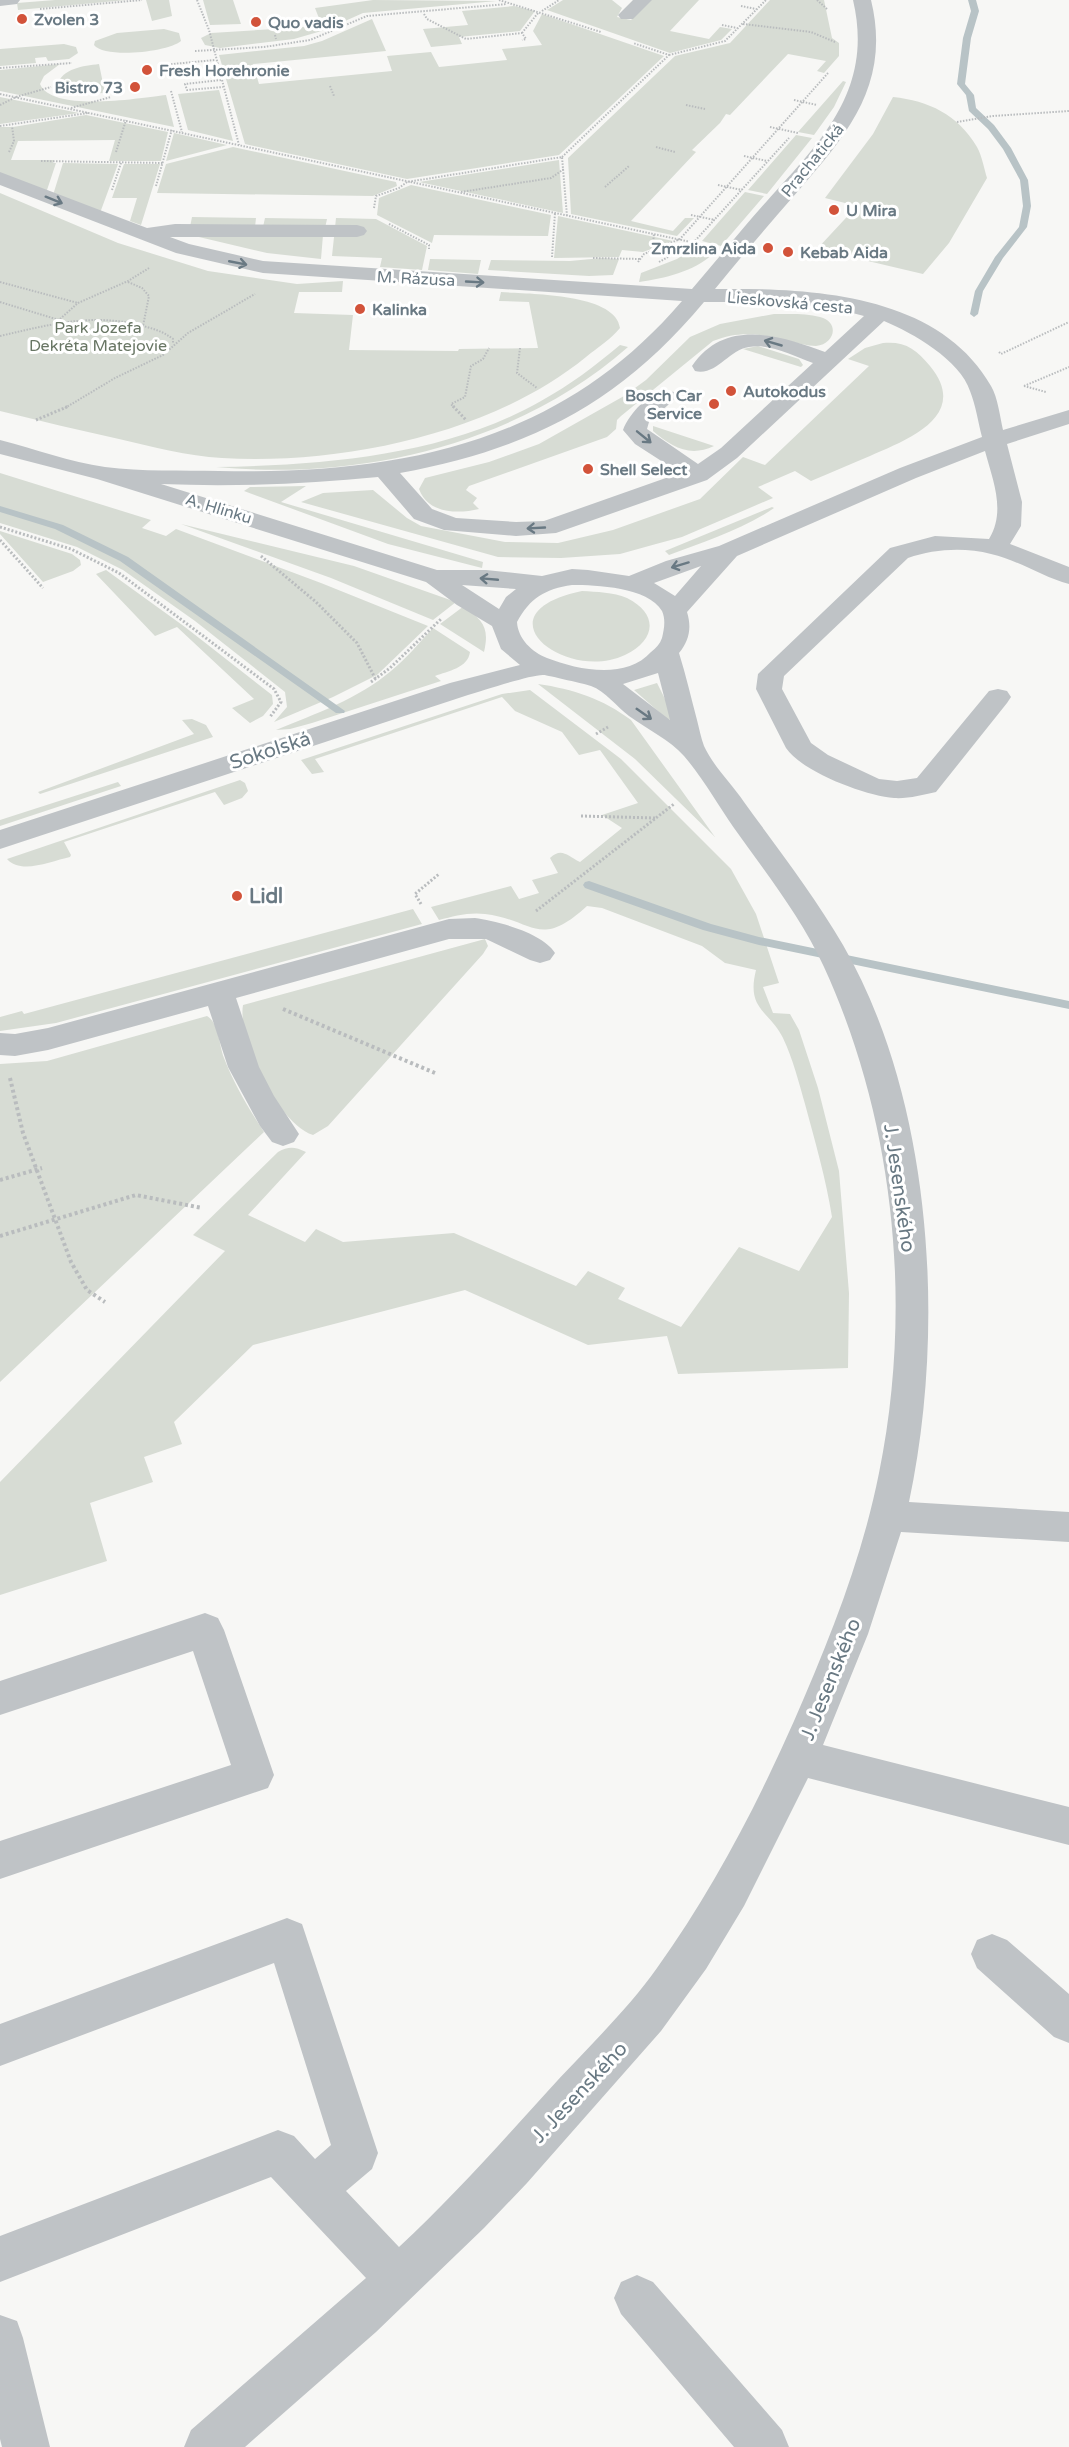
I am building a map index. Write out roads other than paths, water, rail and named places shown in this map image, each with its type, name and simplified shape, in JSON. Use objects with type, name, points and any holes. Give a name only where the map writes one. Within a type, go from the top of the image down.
[{"type":"street","points":[[0,1],[11,0]]},
{"type":"street","points":[[627,15],[643,0]]},
{"type":"street","name":"Prachatická","points":[[105,474],[196,479],[268,479],[383,469],[432,461],[472,451],[520,433],[558,415],[628,369],[668,332],[842,124],[862,83],[867,54],[868,33],[862,0]]},
{"type":"street","name":"M. Rázusa","points":[[3,169],[139,233],[183,249],[263,267],[697,296]]},
{"type":"street","name":"M. Rázusa","points":[[139,233],[175,230],[357,231]]},
{"type":"street","name":"Lieskovská cesta","points":[[697,296],[751,295],[802,300],[880,313],[915,325],[953,353],[981,388],[1010,502],[1009,526],[996,547]]},
{"type":"street","points":[[383,469],[423,514],[453,525],[516,530],[547,528],[699,475],[729,453],[880,313]]},
{"type":"street","points":[[703,366],[732,343],[756,339],[829,361]]},
{"type":"street","points":[[666,397],[639,419],[635,430],[699,475]]},
{"type":"street","points":[[633,583],[675,566],[728,551],[908,473],[994,440],[1069,417]]},
{"type":"street","name":"A. Hlinku","points":[[0,447],[105,474],[435,577]]},
{"type":"street","points":[[998,697],[926,786],[897,790],[873,788],[818,761],[800,748],[769,689],[771,674],[898,553],[923,544],[955,542],[996,547],[1069,576]]},
{"type":"street","points":[[674,612],[728,551]]},
{"type":"street","points":[[435,577],[486,578],[542,584]]},
{"type":"street","points":[[435,577],[466,600],[505,623]]},
{"type":"street","points":[[590,577],[633,583],[661,597],[674,612],[677,634],[666,654],[637,673],[599,678],[575,676],[542,667],[517,652],[508,638],[505,623],[513,604],[528,591],[542,584],[564,578],[590,577]]},
{"type":"street","points":[[459,689],[517,652]]},
{"type":"street","name":"J. Jesenského","points":[[666,654],[691,747]]},
{"type":"street","name":"Sokolská","points":[[0,840],[459,689],[542,667]]},
{"type":"street","name":"J. Jesenského","points":[[223,2442],[336,2338],[503,2176],[630,2036],[669,1987],[705,1935],[798,1756],[850,1634],[879,1547],[898,1471],[906,1420],[911,1363],[908,1221],[892,1124],[868,1041],[843,974],[800,900],[691,747],[637,709],[599,678]]},
{"type":"street","points":[[5,1058],[15,1045],[48,1039],[220,993],[449,928],[469,925],[497,931],[540,952]]},
{"type":"street","points":[[220,993],[228,1026],[252,1086],[266,1114],[283,1134]]},
{"type":"street","points":[[887,1516],[1069,1527]]},
{"type":"street","points":[[0,1698],[205,1630],[254,1775],[0,1860]]},
{"type":"street","points":[[798,1756],[1069,1826]]},
{"type":"street","points":[[0,2045],[287,1938],[356,2153],[314,2190]]},
{"type":"street","points":[[992,1954],[1069,2022]]},
{"type":"street","points":[[0,2259],[278,2152],[398,2279]]},
{"type":"street","points":[[637,2298],[765,2447]]},
{"type":"street","points":[[0,2338],[26,2447]]},
{"type":"waterway","points":[[972,0],[975,11],[967,38],[961,84],[970,95],[972,109],[991,127],[1007,148],[1024,180],[1027,206],[1023,227],[999,257],[979,291],[974,314]]},
{"type":"waterway","points":[[0,509],[59,527],[124,559],[340,711]]},
{"type":"waterway","points":[[589,885],[707,927],[759,941],[1069,1005]]},
{"type":"place","name":"Zvolen 3","points":[[22,19]]},
{"type":"place","name":"Quo vadis","points":[[256,22]]},
{"type":"place","name":"Fresh Horehronie","points":[[147,70]]},
{"type":"place","name":"Bistro 73","points":[[135,87]]},
{"type":"place","name":"U Mira","points":[[834,210]]},
{"type":"place","name":"Zmrzlina Aida","points":[[768,248]]},
{"type":"place","name":"Kebab Aida","points":[[788,252]]},
{"type":"place","name":"Kalinka","points":[[360,309]]},
{"type":"place","name":"Autokodus","points":[[731,391]]},
{"type":"place","name":"Bosch Car Service","points":[[714,404]]},
{"type":"place","name":"Shell Select","points":[[588,469]]},
{"type":"place","name":"Lidl","points":[[237,896]]},
{"type":"park label","name":"Park Jozefa Dekréta Matejovie","points":[[98,336]]}]
